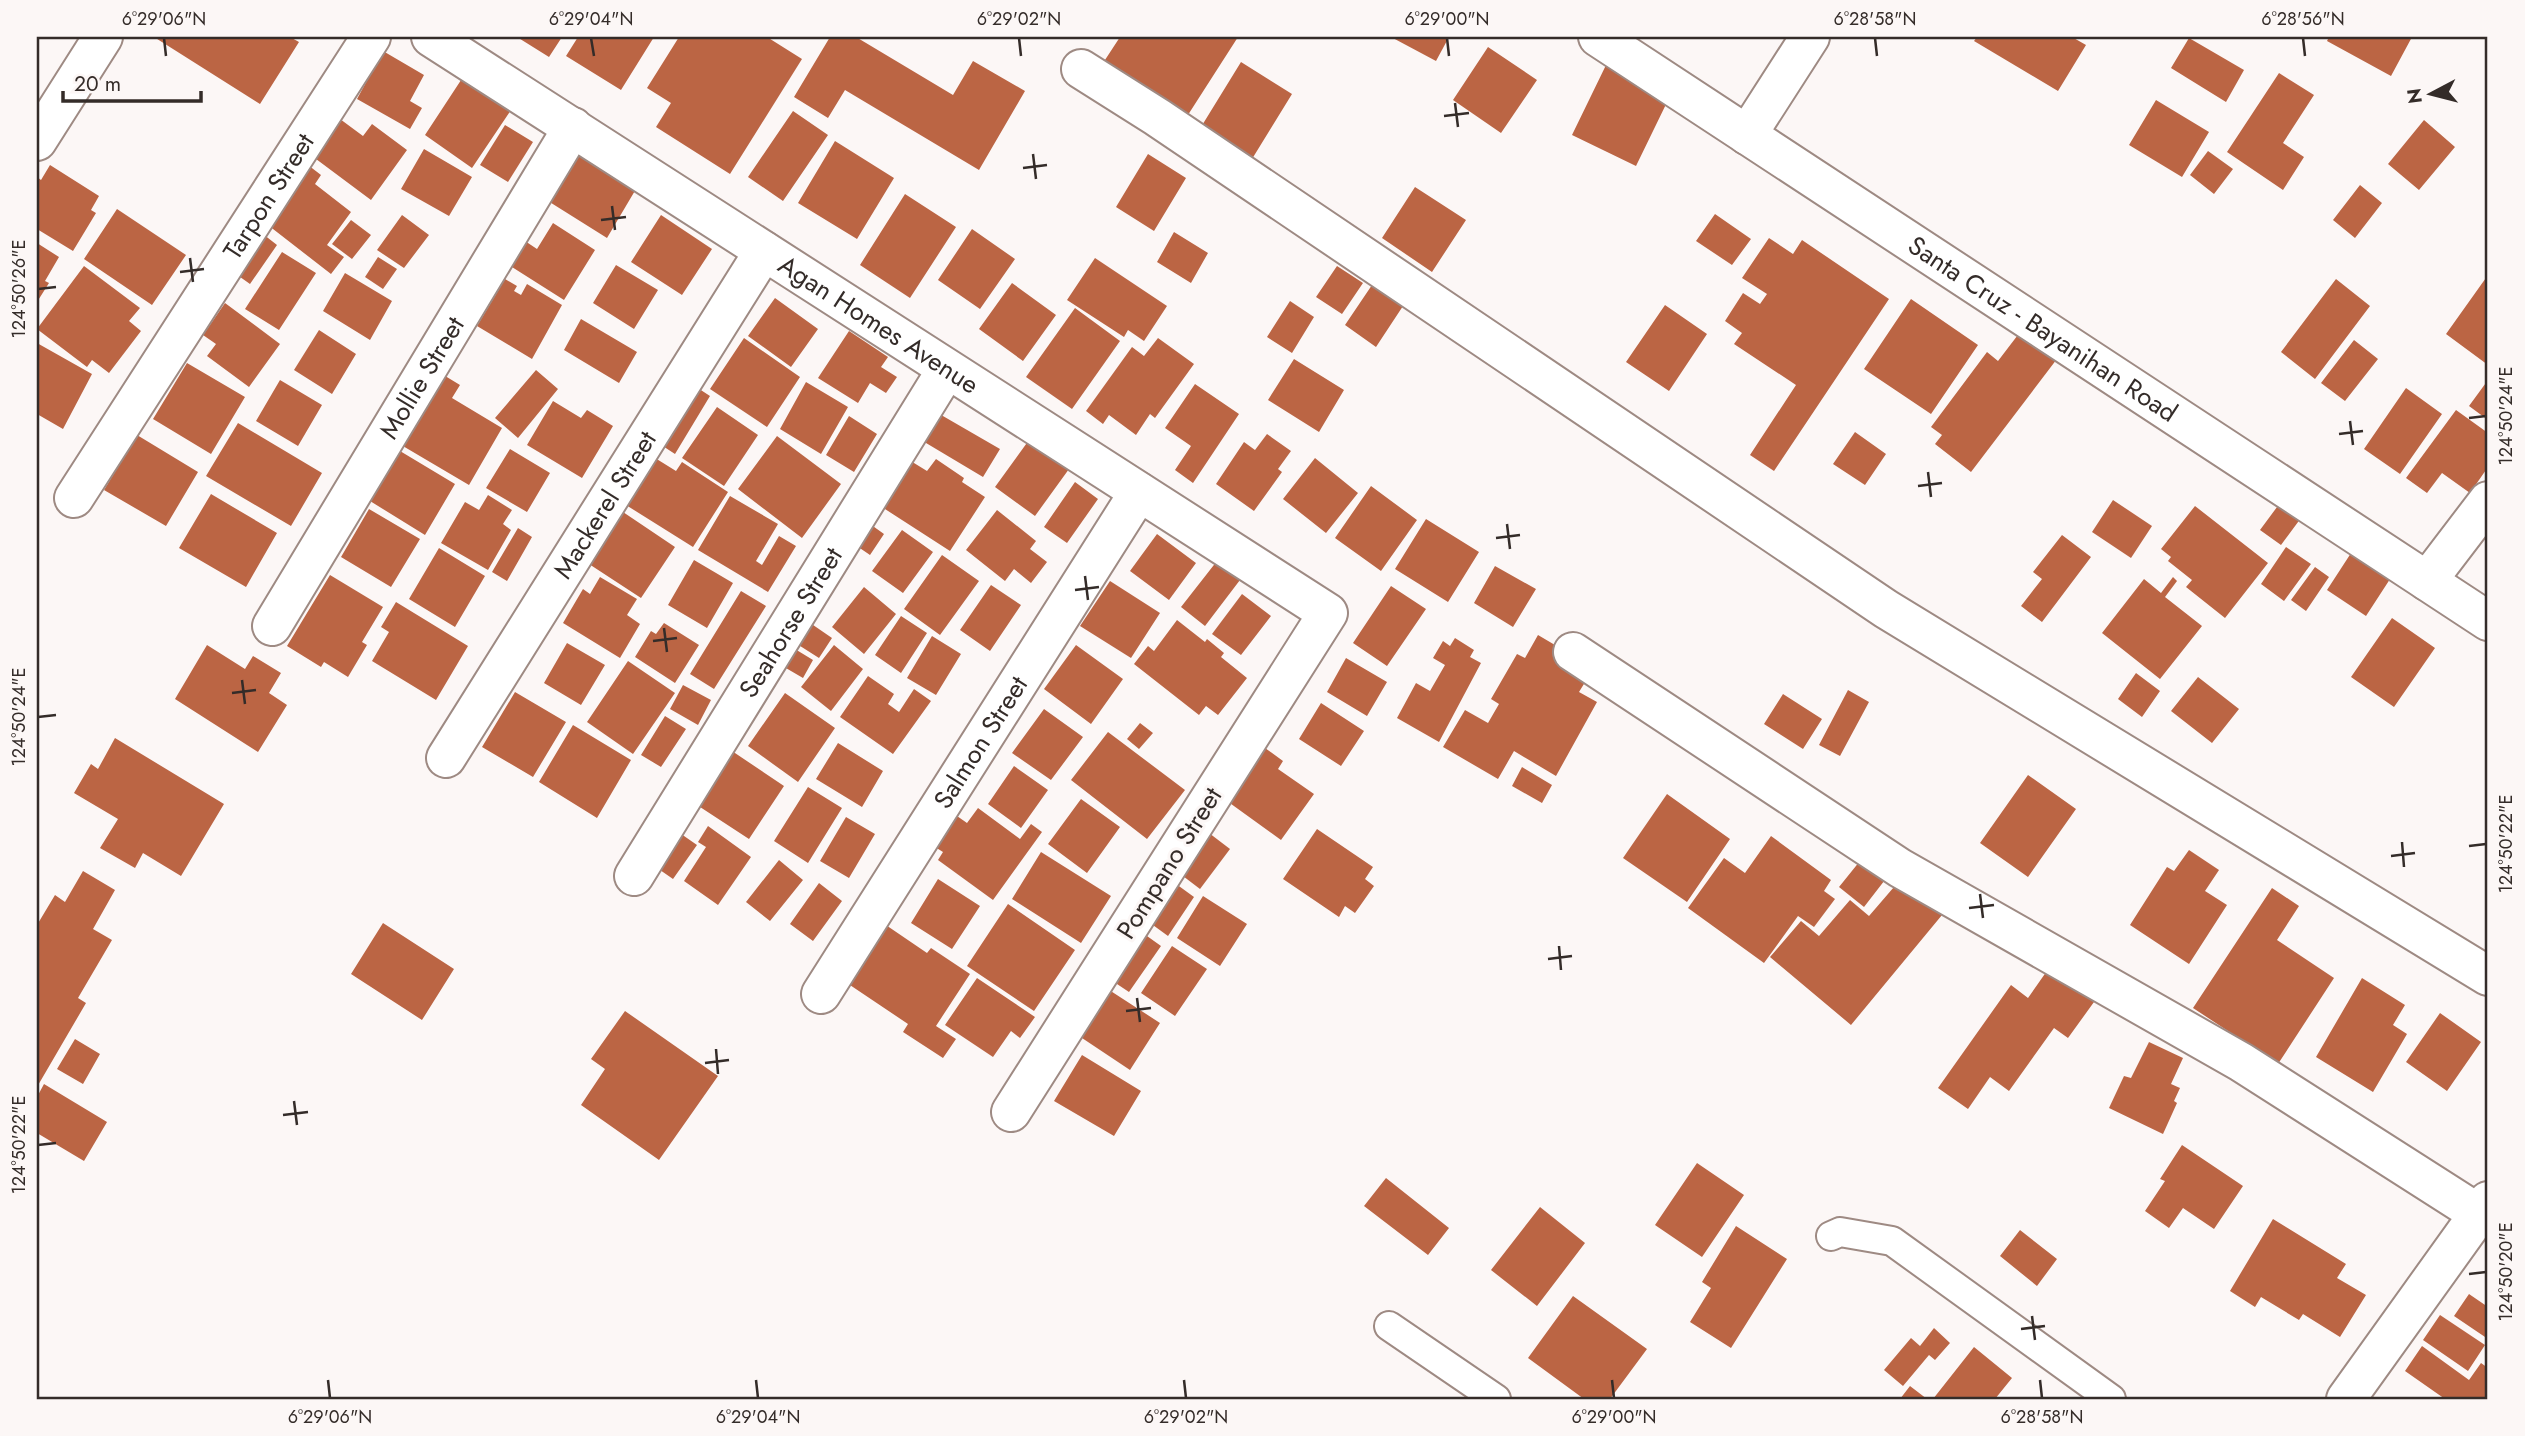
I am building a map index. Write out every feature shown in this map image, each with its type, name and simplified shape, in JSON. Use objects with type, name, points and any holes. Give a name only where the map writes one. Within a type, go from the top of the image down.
[{"type":"street","points":[[37,141],[103,37]]},
{"type":"street","name":"Tarpon Street","points":[[74,498],[371,37]]},
{"type":"street","name":"Agan Homes Avenue","points":[[431,37],[1328,613]]},
{"type":"street","name":"Santa Cruz - Bayanihan Road","points":[[1598,37],[2488,621]]},
{"type":"street","points":[[1747,135],[1810,37]]},
{"type":"street","points":[[1081,69],[1886,609],[2488,976]]},
{"type":"street","name":"Mollie Street","points":[[272,626],[573,127]]},
{"type":"street","name":"Mackerel Street","points":[[446,758],[764,251]]},
{"type":"street","name":"Seahorse Street","points":[[634,876],[947,369]]},
{"type":"street","name":"Salmon Street","points":[[821,994],[1139,492]]},
{"type":"street","points":[[2427,581],[2488,501]]},
{"type":"street","name":"Pompano Street","points":[[1011,1112],[1328,613]]},
{"type":"street","points":[[1573,652],[1900,868],[2242,1062],[2484,1208],[2346,1399]]},
{"type":"lane","points":[[1831,1236],[1840,1232],[1892,1241],[2111,1399]]},
{"type":"lane","points":[[1389,1326],[1496,1399]]},
{"type":"building","points":[[154,37],[290,37],[299,42],[260,104]]},
{"type":"building","points":[[517,37],[562,37],[549,57]]},
{"type":"building","points":[[578,37],[654,37],[621,90],[566,56]]},
{"type":"building","points":[[679,37],[767,37],[802,59],[730,174],[656,127],[671,103],[647,88]]},
{"type":"building","points":[[830,37],[856,37],[953,95],[973,61],[1025,91],[979,170],[845,90],[828,118],[794,97]]},
{"type":"building","points":[[1120,37],[1238,37],[1186,118],[1103,63]]},
{"type":"building","points":[[1391,37],[1449,37],[1436,61]]},
{"type":"building","points":[[1977,37],[2072,37],[2086,45],[2058,91],[1974,41]]},
{"type":"building","points":[[2329,37],[2412,37],[2391,76],[2327,41]]},
{"type":"building","points":[[2189,38],[2244,70],[2226,102],[2171,68]]},
{"type":"building","points":[[1488,47],[1537,80],[1501,133],[1453,100]]},
{"type":"building","points":[[383,51],[424,75],[410,101],[422,108],[410,129],[357,99]]},
{"type":"building","points":[[1241,62],[1292,94],[1252,159],[1201,127]]},
{"type":"building","points":[[1607,63],[1671,94],[1636,166],[1572,135]]},
{"type":"building","points":[[2279,73],[2314,95],[2283,143],[2304,157],[2283,190],[2227,152]]},
{"type":"building","points":[[465,74],[513,107],[472,168],[425,135]]},
{"type":"building","points":[[2156,100],[2209,132],[2182,177],[2129,145]]},
{"type":"building","points":[[793,111],[828,135],[783,201],[748,177]]},
{"type":"building","points":[[340,119],[363,136],[372,124],[407,150],[371,200],[312,156]]},
{"type":"building","points":[[2424,120],[2455,147],[2419,190],[2388,164]]},
{"type":"building","points":[[505,125],[533,142],[508,182],[480,165]]},
{"type":"building","points":[[835,141],[894,178],[857,239],[798,203]]},
{"type":"building","points":[[424,149],[472,177],[449,216],[401,189]]},
{"type":"building","points":[[2208,151],[2233,169],[2214,194],[2190,175]]},
{"type":"building","points":[[577,153],[636,189],[607,238],[548,201]]},
{"type":"building","points":[[1148,154],[1186,178],[1154,231],[1116,207]]},
{"type":"building","points":[[50,165],[99,196],[91,210],[96,213],[73,251],[37,229],[37,177],[41,180]]},
{"type":"building","points":[[308,165],[321,175],[315,184],[351,212],[327,245],[344,257],[331,274],[264,222]]},
{"type":"building","points":[[2360,185],[2382,203],[2355,238],[2333,220]]},
{"type":"building","points":[[1415,187],[1466,220],[1432,272],[1382,238]]},
{"type":"building","points":[[905,194],[956,227],[910,298],[860,265]]},
{"type":"building","points":[[117,209],[186,255],[152,305],[84,259]]},
{"type":"building","points":[[1715,214],[1751,239],[1732,265],[1696,241]]},
{"type":"building","points":[[402,215],[429,235],[404,268],[377,250]]},
{"type":"building","points":[[661,215],[712,249],[682,295],[631,262]]},
{"type":"building","points":[[351,220],[371,235],[352,259],[332,244]]},
{"type":"building","points":[[553,223],[595,250],[564,300],[504,262],[519,237],[537,249]]},
{"type":"building","points":[[254,227],[277,245],[250,284],[226,267]]},
{"type":"building","points":[[972,229],[1015,259],[980,309],[938,280]]},
{"type":"building","points":[[1174,232],[1208,253],[1191,283],[1157,262]]},
{"type":"building","points":[[1769,238],[1793,254],[1802,240],[1889,299],[1774,471],[1750,455],[1796,385],[1734,344],[1742,333],[1725,321],[1743,293],[1760,304],[1767,294],[1742,278]]},
{"type":"building","points":[[37,243],[59,257],[45,281],[49,283],[37,302]]},
{"type":"building","points":[[282,252],[316,273],[279,330],[245,309]]},
{"type":"building","points":[[378,257],[397,269],[383,289],[365,277]]},
{"type":"building","points":[[1095,258],[1167,306],[1144,341],[1128,330],[1124,337],[1067,300]]},
{"type":"building","points":[[616,265],[658,290],[634,329],[593,303]]},
{"type":"building","points":[[84,266],[140,308],[129,321],[141,331],[109,373],[92,360],[87,367],[37,329]]},
{"type":"building","points":[[1337,266],[1363,283],[1342,314],[1316,297]]},
{"type":"building","points":[[345,273],[392,301],[370,340],[323,311]]},
{"type":"building","points":[[2488,275],[2488,365],[2446,334]]},
{"type":"building","points":[[505,279],[517,286],[514,291],[521,295],[527,284],[562,305],[532,359],[477,326]]},
{"type":"building","points":[[2336,279],[2370,306],[2315,379],[2281,352]]},
{"type":"building","points":[[1012,283],[1056,315],[1023,361],[979,329]]},
{"type":"building","points":[[1372,285],[1403,306],[1376,347],[1345,325]]},
{"type":"building","points":[[775,298],[818,329],[791,367],[748,336]]},
{"type":"building","points":[[1911,299],[1978,345],[1931,414],[1864,369]]},
{"type":"building","points":[[1290,301],[1314,317],[1292,353],[1267,337]]},
{"type":"building","points":[[225,303],[280,344],[249,387],[207,356],[216,344],[203,335]]},
{"type":"building","points":[[1665,305],[1707,334],[1669,391],[1626,362]]},
{"type":"building","points":[[1075,308],[1120,341],[1072,409],[1026,377]]},
{"type":"building","points":[[581,319],[637,352],[619,383],[564,350]]},
{"type":"building","points":[[2027,323],[2063,351],[1971,472],[1935,444],[1942,435],[1931,427],[1987,352],[1998,361]]},
{"type":"building","points":[[319,330],[356,354],[332,394],[294,370]]},
{"type":"building","points":[[849,331],[888,357],[881,367],[897,377],[886,393],[870,383],[858,403],[818,378]]},
{"type":"building","points":[[744,338],[800,377],[767,427],[710,389]]},
{"type":"building","points":[[1158,338],[1194,364],[1155,418],[1150,414],[1136,435],[1109,415],[1103,424],[1086,411],[1132,347],[1144,356]]},
{"type":"building","points":[[2354,340],[2378,359],[2345,401],[2321,383]]},
{"type":"building","points":[[37,343],[92,374],[63,429],[37,414]]},
{"type":"building","points":[[1294,359],[1344,390],[1319,432],[1268,400]]},
{"type":"building","points":[[187,363],[245,397],[211,454],[153,419]]},
{"type":"building","points":[[432,368],[460,385],[452,398],[502,428],[469,485],[391,439]]},
{"type":"building","points":[[536,370],[558,389],[518,438],[495,418]]},
{"type":"building","points":[[280,380],[322,405],[298,446],[256,421]]},
{"type":"building","points":[[2488,380],[2488,420],[2469,406]]},
{"type":"building","points":[[687,381],[710,396],[675,454],[652,439]]},
{"type":"building","points":[[806,382],[848,407],[821,454],[780,429]]},
{"type":"building","points":[[1195,384],[1239,414],[1193,483],[1175,470],[1191,446],[1165,428]]},
{"type":"building","points":[[2406,388],[2442,414],[2400,474],[2364,449]]},
{"type":"building","points":[[553,401],[581,418],[587,410],[613,426],[582,478],[527,445]]},
{"type":"building","points":[[717,407],[758,435],[724,486],[682,458]]},
{"type":"building","points":[[2456,410],[2488,433],[2488,467],[2470,493],[2442,473],[2427,493],[2406,478]]},
{"type":"building","points":[[936,412],[1000,449],[983,477],[921,440]]},
{"type":"building","points":[[849,416],[877,434],[854,472],[826,455]]},
{"type":"building","points":[[238,423],[322,473],[291,526],[206,476]]},
{"type":"building","points":[[1855,432],[1886,454],[1865,485],[1833,464]]},
{"type":"building","points":[[1267,434],[1291,451],[1278,469],[1282,472],[1254,511],[1216,484],[1244,442],[1255,450]]},
{"type":"building","points":[[137,435],[198,472],[166,526],[104,490]]},
{"type":"building","points":[[777,436],[841,484],[802,538],[738,489]]},
{"type":"building","points":[[1029,440],[1069,469],[1035,516],[995,487]]},
{"type":"building","points":[[510,449],[550,473],[527,512],[486,488]]},
{"type":"building","points":[[400,451],[455,484],[425,535],[370,501]]},
{"type":"building","points":[[647,453],[676,471],[682,462],[728,492],[693,547],[618,500]]},
{"type":"building","points":[[901,455],[927,471],[936,459],[964,478],[962,482],[985,497],[950,551],[871,500]]},
{"type":"building","points":[[1315,458],[1358,493],[1326,533],[1283,499]]},
{"type":"building","points":[[1075,482],[1098,499],[1067,543],[1044,527]]},
{"type":"building","points":[[1371,486],[1417,520],[1381,571],[1335,538]]},
{"type":"building","points":[[211,494],[277,533],[246,587],[179,548]]},
{"type":"building","points":[[488,495],[512,510],[503,524],[511,530],[488,570],[441,543],[465,502],[479,510]]},
{"type":"building","points":[[730,496],[778,524],[756,561],[762,565],[779,536],[796,546],[768,592],[698,550]]},
{"type":"building","points":[[2113,500],[2152,526],[2131,558],[2092,532]]},
{"type":"building","points":[[2280,503],[2301,518],[2281,545],[2260,530]]},
{"type":"building","points":[[2195,506],[2268,563],[2225,618],[2186,587],[2192,580],[2168,561],[2171,557],[2161,549]]},
{"type":"building","points":[[369,509],[420,539],[391,587],[341,557]]},
{"type":"building","points":[[997,510],[1036,541],[1030,549],[1047,562],[1031,583],[1014,569],[1005,581],[966,550]]},
{"type":"building","points":[[623,512],[675,547],[641,598],[589,564]]},
{"type":"building","points":[[863,519],[884,534],[870,555],[848,540]]},
{"type":"building","points":[[1426,519],[1479,552],[1448,602],[1395,569]]},
{"type":"building","points":[[518,528],[532,537],[507,581],[492,572]]},
{"type":"building","points":[[902,530],[933,552],[903,593],[872,571]]},
{"type":"building","points":[[1157,534],[1196,563],[1169,600],[1130,571]]},
{"type":"building","points":[[2062,535],[2091,557],[2042,622],[2021,606],[2042,579],[2033,572]]},
{"type":"building","points":[[2286,547],[2311,564],[2284,601],[2261,584]]},
{"type":"building","points":[[439,548],[485,576],[455,627],[409,599]]},
{"type":"building","points":[[2353,550],[2392,576],[2366,616],[2327,590]]},
{"type":"building","points":[[942,555],[979,581],[940,635],[904,609]]},
{"type":"building","points":[[694,560],[733,583],[707,628],[668,605]]},
{"type":"building","points":[[1217,561],[1240,580],[1205,626],[1181,607]]},
{"type":"building","points":[[1495,566],[1536,589],[1513,627],[1474,603]]},
{"type":"building","points":[[2315,567],[2329,577],[2306,611],[2291,600]]},
{"type":"building","points":[[330,575],[383,607],[362,642],[367,645],[348,677],[324,662],[321,667],[287,646]]},
{"type":"building","points":[[600,577],[637,599],[627,615],[640,624],[620,658],[563,623],[583,589],[590,594]]},
{"type":"building","points":[[2173,577],[2177,581],[2165,597],[2202,626],[2160,679],[2102,633],[2144,579],[2161,593]]},
{"type":"building","points":[[1110,581],[1160,613],[1131,658],[1080,626]]},
{"type":"building","points":[[991,585],[1021,605],[990,651],[960,630]]},
{"type":"building","points":[[1391,586],[1426,609],[1387,666],[1353,643]]},
{"type":"building","points":[[864,587],[896,614],[864,654],[832,627]]},
{"type":"building","points":[[741,591],[766,606],[714,689],[690,674]]},
{"type":"building","points":[[1242,594],[1271,616],[1241,655],[1212,634]]},
{"type":"building","points":[[396,602],[468,646],[436,700],[372,661],[389,632],[381,627]]},
{"type":"building","points":[[800,616],[832,638],[819,658],[786,637]]},
{"type":"building","points":[[901,616],[927,633],[901,673],[875,655]]},
{"type":"building","points":[[2392,618],[2435,648],[2394,707],[2351,677]]},
{"type":"building","points":[[1177,620],[1224,653],[1221,657],[1247,678],[1218,715],[1206,706],[1199,715],[1134,664],[1148,646],[1154,651]]},
{"type":"building","points":[[664,623],[699,645],[675,683],[635,657],[651,631],[656,634]]},
{"type":"building","points":[[1538,635],[1560,648],[1554,659],[1587,679],[1579,692],[1597,702],[1556,776],[1514,751],[1498,779],[1443,747],[1465,710],[1488,723],[1499,704],[1491,699],[1517,654],[1525,658]]},
{"type":"building","points":[[932,636],[961,654],[936,695],[907,678]]},
{"type":"building","points":[[1455,638],[1474,650],[1470,657],[1481,663],[1439,742],[1397,718],[1416,683],[1430,691],[1445,665],[1433,658],[1443,641],[1450,646]]},
{"type":"building","points":[[567,643],[605,665],[581,705],[544,683]]},
{"type":"building","points":[[207,645],[245,669],[253,656],[281,673],[269,693],[287,705],[258,752],[175,699]]},
{"type":"building","points":[[834,645],[863,669],[831,711],[801,687]]},
{"type":"building","points":[[1076,645],[1123,679],[1091,724],[1044,689]]},
{"type":"building","points":[[790,646],[813,660],[803,678],[779,664]]},
{"type":"building","points":[[1346,658],[1387,682],[1367,716],[1327,692]]},
{"type":"building","points":[[628,661],[675,693],[633,754],[587,722]]},
{"type":"building","points":[[2136,673],[2160,691],[2142,717],[2118,699]]},
{"type":"building","points":[[868,676],[894,694],[888,704],[899,712],[914,689],[931,701],[893,754],[840,717]]},
{"type":"building","points":[[2198,677],[2239,709],[2212,743],[2171,711]]},
{"type":"building","points":[[683,685],[711,700],[698,725],[670,709]]},
{"type":"building","points":[[1848,690],[1869,702],[1840,756],[1819,745]]},
{"type":"building","points":[[515,692],[566,722],[533,777],[482,747]]},
{"type":"building","points":[[785,693],[835,728],[798,782],[748,746]]},
{"type":"building","points":[[1783,694],[1822,719],[1803,749],[1764,724]]},
{"type":"building","points":[[1321,703],[1364,731],[1341,766],[1299,739]]},
{"type":"building","points":[[1044,709],[1083,737],[1051,780],[1012,753]]},
{"type":"building","points":[[665,716],[686,729],[661,767],[641,755]]},
{"type":"building","points":[[1140,723],[1153,733],[1139,749],[1127,739]]},
{"type":"building","points":[[573,725],[631,760],[597,818],[539,782]]},
{"type":"building","points":[[1108,732],[1185,790],[1147,839],[1071,780]]},
{"type":"building","points":[[115,738],[224,804],[181,876],[143,853],[135,868],[100,848],[118,819],[74,793],[91,764],[98,769]]},
{"type":"building","points":[[838,743],[883,771],[862,807],[816,779]]},
{"type":"building","points":[[1265,748],[1283,761],[1278,769],[1314,794],[1281,840],[1227,801]]},
{"type":"building","points":[[732,751],[784,786],[749,839],[697,805]]},
{"type":"building","points":[[1014,766],[1048,790],[1021,828],[988,804]]},
{"type":"building","points":[[1522,767],[1552,785],[1542,803],[1512,786]]},
{"type":"building","points":[[2028,775],[2076,809],[2028,877],[1980,843]]},
{"type":"building","points":[[808,787],[842,808],[808,863],[774,841]]},
{"type":"building","points":[[1667,794],[1730,839],[1687,902],[1623,858]]},
{"type":"building","points":[[1081,799],[1120,827],[1087,873],[1048,844]]},
{"type":"building","points":[[978,808],[1020,839],[1031,824],[1042,832],[993,900],[938,860],[943,852],[935,847],[957,816],[967,823]]},
{"type":"building","points":[[846,817],[875,834],[849,878],[820,861]]},
{"type":"building","points":[[661,820],[697,845],[673,879],[637,854]]},
{"type":"building","points":[[708,826],[751,857],[718,905],[684,881],[706,847],[698,842]]},
{"type":"building","points":[[1317,829],[1373,867],[1365,879],[1374,886],[1355,913],[1345,906],[1339,917],[1283,879]]},
{"type":"building","points":[[1209,833],[1230,849],[1200,889],[1179,873]]},
{"type":"building","points":[[1771,836],[1831,880],[1824,891],[1835,899],[1814,927],[1798,916],[1764,963],[1688,908],[1724,858],[1745,873]]},
{"type":"building","points":[[2189,850],[2219,870],[2205,891],[2227,905],[2189,964],[2130,925],[2167,867],[2174,871]]},
{"type":"building","points":[[1041,852],[1111,896],[1081,943],[1012,899]]},
{"type":"building","points":[[1864,856],[1888,876],[1864,907],[1839,887]]},
{"type":"building","points":[[779,860],[803,880],[770,921],[746,902]]},
{"type":"building","points":[[83,871],[115,890],[93,929],[112,940],[78,998],[86,1003],[37,1087],[37,925],[55,895],[65,902]]},
{"type":"building","points":[[938,879],[980,906],[952,949],[911,923]]},
{"type":"building","points":[[1900,880],[1942,915],[1851,1025],[1770,957],[1801,921],[1819,936],[1850,900],[1869,916]]},
{"type":"building","points":[[1172,881],[1194,897],[1168,936],[1146,920]]},
{"type":"building","points":[[819,883],[842,901],[813,941],[790,924]]},
{"type":"building","points":[[2272,888],[2299,906],[2277,940],[2334,978],[2278,1064],[2193,1008]]},
{"type":"building","points":[[1203,896],[1247,924],[1220,966],[1177,938]]},
{"type":"building","points":[[1008,904],[1075,950],[1034,1011],[967,966]]},
{"type":"building","points":[[880,921],[927,953],[931,948],[970,974],[936,1026],[956,1039],[943,1058],[903,1032],[908,1024],[841,979]]},
{"type":"building","points":[[383,923],[454,969],[422,1020],[351,974]]},
{"type":"building","points":[[1140,931],[1161,946],[1129,992],[1108,978]]},
{"type":"building","points":[[1172,946],[1207,969],[1175,1016],[1141,993]]},
{"type":"building","points":[[2049,968],[2094,1002],[2068,1038],[2054,1028],[2009,1091],[1990,1077],[1968,1109],[1938,1088],[2011,985],[2028,998]]},
{"type":"building","points":[[977,978],[1035,1017],[1020,1038],[1011,1031],[993,1057],[945,1025]]},
{"type":"building","points":[[2362,978],[2405,1005],[2393,1025],[2407,1034],[2373,1092],[2316,1057]]},
{"type":"building","points":[[1103,986],[1160,1023],[1130,1070],[1073,1032]]},
{"type":"building","points":[[625,1011],[718,1076],[659,1160],[581,1105],[605,1069],[591,1059]]},
{"type":"building","points":[[2440,1013],[2481,1042],[2447,1091],[2406,1062]]},
{"type":"building","points":[[75,1039],[100,1054],[83,1084],[57,1069]]},
{"type":"building","points":[[2149,1042],[2183,1058],[2171,1084],[2180,1088],[2174,1101],[2177,1103],[2163,1134],[2109,1108],[2124,1076],[2131,1078]]},
{"type":"building","points":[[1082,1055],[1141,1091],[1114,1136],[1054,1101]]},
{"type":"building","points":[[44,1084],[107,1122],[84,1161],[37,1133],[37,1097]]},
{"type":"building","points":[[2182,1145],[2243,1186],[2214,1229],[2183,1208],[2169,1228],[2145,1211],[2165,1181],[2160,1179]]},
{"type":"building","points":[[1697,1163],[1744,1195],[1702,1257],[1655,1225]]},
{"type":"building","points":[[1386,1178],[1449,1228],[1428,1255],[1364,1206]]},
{"type":"building","points":[[1540,1207],[1585,1243],[1537,1306],[1491,1270]]},
{"type":"building","points":[[2273,1219],[2346,1264],[2337,1278],[2366,1295],[2340,1337],[2303,1314],[2299,1320],[2261,1297],[2255,1307],[2230,1291]]},
{"type":"building","points":[[1736,1226],[1787,1259],[1731,1348],[1690,1322],[1711,1288],[1702,1282]]},
{"type":"building","points":[[2020,1230],[2057,1259],[2037,1286],[2000,1256]]},
{"type":"building","points":[[2469,1294],[2488,1307],[2488,1339],[2454,1316]]},
{"type":"building","points":[[1573,1296],[1647,1349],[1610,1399],[1584,1399],[1528,1358]]},
{"type":"building","points":[[2440,1315],[2485,1345],[2468,1371],[2423,1340]]},
{"type":"building","points":[[1934,1328],[1950,1343],[1935,1360],[1929,1355],[1903,1386],[1884,1370],[1911,1338],[1920,1346]]},
{"type":"building","points":[[2422,1346],[2469,1380],[2481,1363],[2488,1368],[2488,1399],[2445,1399],[2405,1371]]},
{"type":"building","points":[[1974,1347],[2012,1378],[1995,1399],[1933,1399]]},
{"type":"building","points":[[1910,1386],[1927,1399],[1900,1399]]}]
